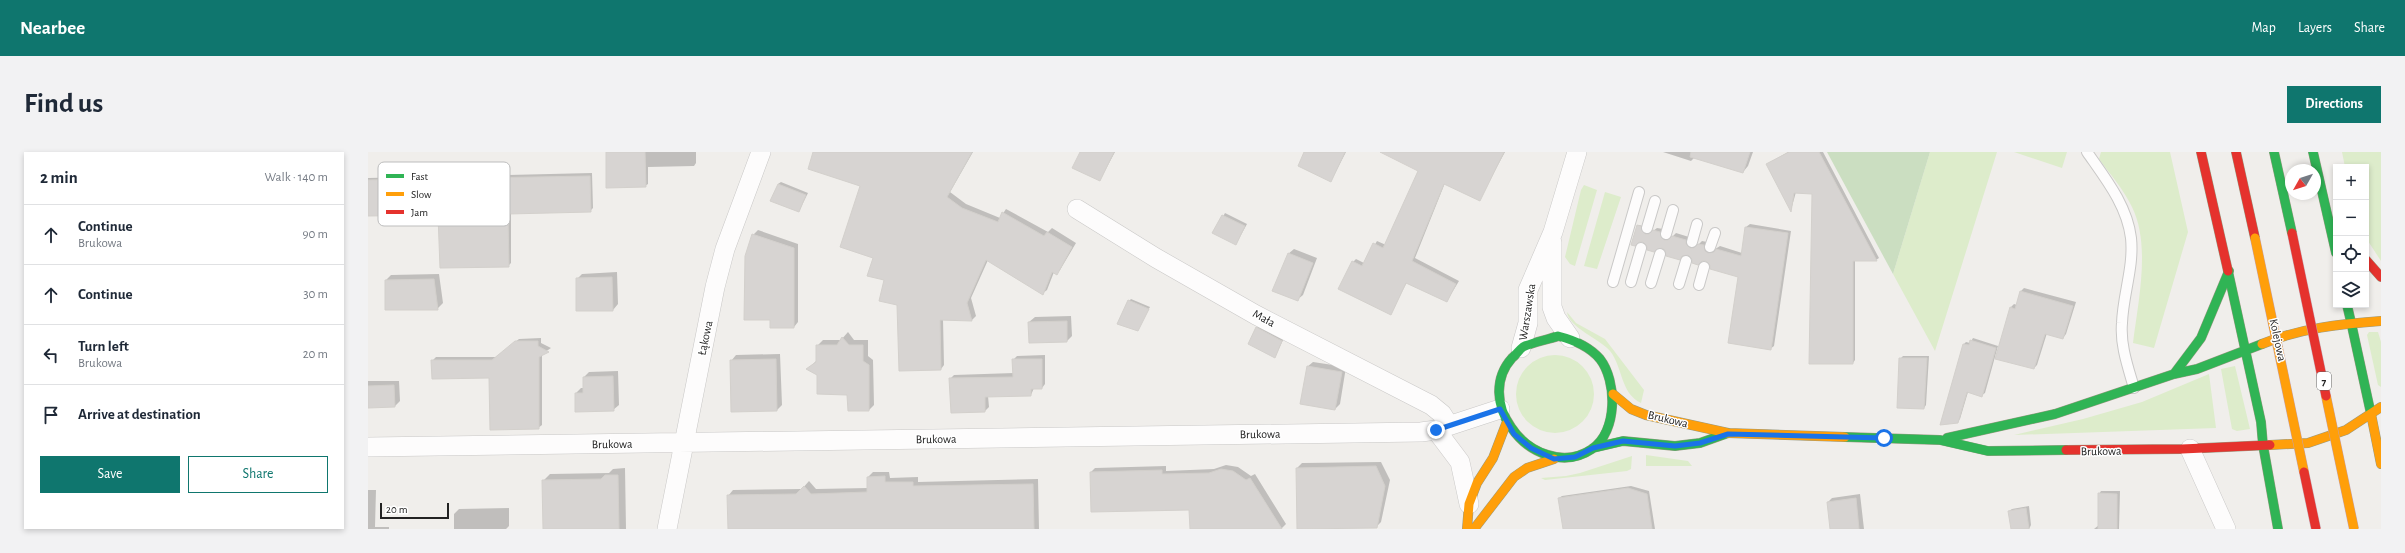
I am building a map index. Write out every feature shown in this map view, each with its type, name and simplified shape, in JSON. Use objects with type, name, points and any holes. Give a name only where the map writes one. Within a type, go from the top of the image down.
[{"type":"main road","points":[[2201,152],[2229,270],[2261,422],[2263,445],[2278,529]]},
{"type":"main road","name":"Kolejowa","points":[[2236,152],[2316,529]]},
{"type":"main road","name":"7","points":[[2274,152],[2354,529]]},
{"type":"main road","points":[[2313,152],[2333,240]]},
{"type":"main road","points":[[2325,204],[2333,214]]},
{"type":"main road","points":[[2369,263],[2381,277]]},
{"type":"main road","points":[[2174,374],[2202,336],[2229,270]]},
{"type":"main road","points":[[2348,308],[2381,464]]},
{"type":"main road","name":"Brukowa","points":[[1940,440],[2035,420],[2174,374],[2197,369],[2287,334],[2351,322]]},
{"type":"main road","points":[[2351,322],[2381,322]]},
{"type":"main road","points":[[1467,529],[1469,504],[1477,483],[1493,458],[1503,416],[1499,385],[1509,360],[1521,348],[1538,339],[1558,336],[1570,338],[1588,347],[1600,357],[1608,371],[1613,394],[1612,412],[1607,430],[1593,448],[1575,457],[1554,459],[1527,468],[1514,477],[1474,529]]},
{"type":"main road","name":"Brukowa","points":[[1613,394],[1631,410],[1646,415],[1728,434],[1940,440],[1988,451],[2190,449],[2322,440],[2346,430],[2371,414]]},
{"type":"main road","points":[[2371,414],[2381,407]]},
{"type":"main road","points":[[1503,416],[1514,434],[1531,448],[1554,459]]},
{"type":"main road","name":"Brukowa","points":[[1593,448],[1623,441],[1682,446],[1700,443],[1728,434]]},
{"type":"street","name":"Łąkowa","points":[[667,529],[683,442],[725,249],[760,152]]},
{"type":"street","name":"Warszawska","points":[[1521,348],[1528,323],[1528,290],[1553,232],[1577,152]]},
{"type":"street","name":"Mała","points":[[1077,209],[1156,258],[1256,315],[1431,405],[1442,414],[1442,428]]},
{"type":"street","name":"Warszawska","points":[[1553,232],[1552,307],[1570,338]]},
{"type":"street","name":"Brukowa","points":[[368,447],[1421,432],[1503,416]]},
{"type":"street","points":[[1442,428],[1460,462],[1469,504]]},
{"type":"street","points":[[2190,449],[2226,529]]},
{"type":"lane","points":[[2087,152],[2115,193],[2125,214],[2131,237],[2132,258],[2122,323],[2124,350],[2134,388]]},
{"type":"lane","points":[[1613,282],[1639,192]]},
{"type":"lane","points":[[1647,228],[1655,201]]},
{"type":"lane","points":[[1666,234],[1673,210]]},
{"type":"lane","points":[[1692,242],[1697,224]]},
{"type":"lane","points":[[1710,247],[1715,233]]},
{"type":"lane","points":[[1631,282],[1641,248]]},
{"type":"lane","points":[[1651,283],[1660,254]]},
{"type":"lane","points":[[1679,284],[1686,261]]},
{"type":"lane","points":[[1699,285],[1704,267]]},
{"type":"green space","points":[[1827,152],[1930,152],[1893,274]]},
{"type":"green space","points":[[1930,152],[1997,152],[1935,351],[1893,274]]},
{"type":"green space","points":[[2014,152],[2067,152],[2062,168]]},
{"type":"green space","points":[[2101,152],[2170,152],[2188,232],[2154,348],[2133,343],[2142,274],[2141,239],[2138,222],[2132,207],[2121,188],[2099,159]]},
{"type":"green space","points":[[2342,152],[2381,152],[2381,261],[2369,243],[2369,164],[2344,164]]},
{"type":"green space","points":[[1584,185],[1597,190],[1575,266],[1570,264],[1565,257],[1581,190]]},
{"type":"green space","points":[[1605,192],[1621,197],[1597,269],[1584,266]]},
{"type":"green space","points":[[1567,312],[1576,323],[1605,339],[1644,390],[1641,403],[1634,399],[1629,393],[1610,351],[1573,323]]},
{"type":"green space","points":[[2369,332],[2378,332],[2381,342],[2381,387],[2378,385],[2367,335]]},
{"type":"green space","points":[[1555,355],[1570,358],[1583,366],[1591,379],[1594,394],[1591,409],[1583,422],[1570,430],[1555,433],[1540,430],[1527,422],[1519,409],[1516,394],[1519,379],[1527,366],[1540,358]]},
{"type":"green space","points":[[2235,366],[2250,429],[2237,431],[2232,429],[2221,369]]},
{"type":"green space","points":[[2209,374],[2216,428],[2014,435],[2083,419],[2142,402]]},
{"type":"green space","points":[[1646,455],[1688,461],[1692,466],[1646,466]]},
{"type":"green space","points":[[1632,456],[1631,469],[1627,471],[1545,480],[1541,478],[1580,473]]},
{"type":"building","points":[[606,152],[645,152],[646,187],[606,188]]},
{"type":"building","points":[[813,152],[972,152],[947,197],[962,208],[998,222],[1002,212],[1044,236],[1047,232],[1072,247],[1057,275],[1052,272],[1043,295],[986,260],[967,303],[972,321],[940,320],[941,370],[899,371],[897,305],[879,301],[884,280],[867,276],[873,258],[840,247],[860,186],[808,169]]},
{"type":"building","points":[[1080,152],[1114,152],[1100,181],[1072,168]]},
{"type":"building","points":[[1304,152],[1345,152],[1331,182],[1298,166]]},
{"type":"building","points":[[1380,152],[1504,152],[1480,201],[1444,184],[1412,261],[1456,284],[1447,302],[1406,283],[1391,315],[1338,289],[1352,261],[1362,266],[1373,243],[1383,248],[1418,171]]},
{"type":"building","points":[[1691,152],[1750,152],[1743,173],[1690,157]]},
{"type":"building","points":[[1789,152],[1819,152],[1877,261],[1853,261],[1853,364],[1809,364],[1812,194],[1794,193],[1791,212],[1766,164]]},
{"type":"building","points":[[590,176],[591,212],[510,214],[510,177]]},
{"type":"building","points":[[368,180],[378,180],[378,216],[368,216]]},
{"type":"building","points":[[778,184],[806,195],[799,212],[770,201]]},
{"type":"building","points":[[1222,215],[1245,226],[1236,245],[1212,233]]},
{"type":"building","points":[[1637,225],[1641,226],[1645,234],[1649,234],[1653,230],[1660,232],[1664,240],[1668,240],[1672,236],[1686,240],[1686,244],[1690,248],[1694,248],[1698,244],[1704,245],[1705,251],[1708,253],[1714,252],[1716,249],[1741,256],[1745,227],[1788,233],[1771,350],[1728,343],[1738,277],[1710,269],[1710,265],[1706,261],[1702,261],[1698,265],[1692,263],[1692,259],[1688,255],[1682,256],[1680,260],[1666,256],[1665,250],[1662,248],[1654,252],[1647,250],[1647,246],[1643,242],[1639,242],[1635,246],[1631,245]]},
{"type":"building","points":[[438,226],[508,226],[509,267],[440,268]]},
{"type":"building","points":[[752,234],[794,248],[794,328],[770,328],[770,320],[744,320],[745,256]]},
{"type":"building","points":[[1288,253],[1313,263],[1298,301],[1272,291]]},
{"type":"building","points":[[612,277],[613,311],[576,311],[576,278]]},
{"type":"building","points":[[434,279],[438,310],[385,310],[385,280]]},
{"type":"building","points":[[2020,291],[2073,306],[2063,339],[2045,334],[2034,369],[1995,359],[2010,307],[2015,309]]},
{"type":"building","points":[[1128,300],[1149,309],[1138,331],[1117,324]]},
{"type":"building","points":[[1067,321],[1067,342],[1029,343],[1028,322]]},
{"type":"building","points":[[1256,327],[1282,341],[1275,358],[1248,344]]},
{"type":"building","points":[[842,337],[849,345],[863,345],[863,361],[869,365],[869,411],[848,411],[847,395],[817,394],[817,375],[806,369],[816,362],[816,345],[837,345]]},
{"type":"building","points":[[1970,340],[1996,348],[1982,397],[1967,392],[1958,423],[1940,425],[1963,344],[1969,345]]},
{"type":"building","points":[[515,341],[538,341],[538,346],[549,352],[539,357],[539,429],[490,430],[489,378],[432,379],[431,360],[492,360]]},
{"type":"building","points":[[1899,358],[1927,358],[1924,409],[1897,408]]},
{"type":"building","points":[[776,359],[777,411],[731,412],[730,360]]},
{"type":"building","points":[[1012,359],[1042,359],[1042,389],[1031,389],[1031,396],[985,397],[985,412],[951,413],[949,378],[1013,377]]},
{"type":"building","points":[[1307,366],[1342,372],[1335,410],[1300,404]]},
{"type":"building","points":[[613,376],[614,411],[575,412],[575,393],[583,393],[583,377]]},
{"type":"building","points":[[394,385],[395,407],[368,408],[368,386]]},
{"type":"building","points":[[1376,466],[1385,486],[1377,528],[1297,529],[1296,468]]},
{"type":"building","points":[[1221,469],[1233,471],[1246,480],[1250,478],[1282,529],[1190,529],[1189,510],[1091,512],[1090,472],[1162,470],[1162,474],[1209,473]]},
{"type":"building","points":[[605,475],[618,475],[619,529],[543,529],[542,480],[601,479]]},
{"type":"building","points":[[885,476],[885,482],[913,482],[913,486],[1033,484],[1034,529],[728,529],[727,495],[796,494],[804,486],[811,494],[867,492],[867,477]]},
{"type":"building","points":[[1628,488],[1647,494],[1652,529],[1563,529],[1558,498]]},
{"type":"building","points":[[2098,493],[2117,494],[2117,529],[2098,529]]},
{"type":"building","points":[[1856,498],[1859,529],[1830,529],[1827,502]]},
{"type":"building","points":[[2026,508],[2029,529],[2011,529],[2008,511]]},
{"type":"traffic: fast","points":[[2274,152],[2292,233]]},
{"type":"traffic: fast","points":[[2313,152],[2333,240]]},
{"type":"traffic: fast","points":[[2228,271],[2261,422],[2263,445]]},
{"type":"traffic: fast","points":[[2174,374],[2201,338],[2229,271]]},
{"type":"traffic: fast","points":[[2348,308],[2351,322]]},
{"type":"traffic: fast","points":[[2351,322],[2371,414]]},
{"type":"traffic: fast","points":[[1558,336],[1581,344],[1596,354],[1606,368],[1612,392],[1610,418],[1607,430],[1601,441],[1592,449],[1581,455],[1570,457],[1547,455],[1527,444],[1518,436],[1506,419],[1502,410],[1499,392],[1502,374],[1506,366],[1523,347],[1558,336]]},
{"type":"traffic: fast","points":[[1947,438],[2055,414],[2174,374],[2197,369],[2262,344]]},
{"type":"traffic: fast","points":[[1593,448],[1623,441],[1675,446],[1700,443],[1728,433]]},
{"type":"traffic: fast","points":[[1845,437],[1940,440],[1988,451],[2066,450]]},
{"type":"traffic: fast","points":[[2263,445],[2278,529]]},
{"type":"traffic: slow","points":[[2255,238],[2304,472]]},
{"type":"traffic: slow","points":[[2262,344],[2306,330],[2381,321]]},
{"type":"traffic: slow","points":[[1613,394],[1631,409],[1646,415],[1728,433],[1845,437]]},
{"type":"traffic: slow","points":[[2326,396],[2354,529]]},
{"type":"traffic: slow","points":[[2270,445],[2308,443],[2346,430],[2381,407]]},
{"type":"traffic: slow","points":[[2371,414],[2381,464]]},
{"type":"traffic: slow","points":[[1467,529],[1469,504],[1477,483],[1493,458],[1506,424]]},
{"type":"traffic: slow","points":[[1474,529],[1514,477],[1527,468],[1554,459]]},
{"type":"traffic: jam","points":[[2201,152],[2228,271]]},
{"type":"traffic: jam","points":[[2236,152],[2255,238]]},
{"type":"traffic: jam","points":[[2292,233],[2326,396]]},
{"type":"traffic: jam","points":[[2369,263],[2381,277]]},
{"type":"traffic: jam","points":[[2066,450],[2182,449],[2270,445]]},
{"type":"traffic: jam","points":[[2304,472],[2316,529]]},
{"type":"route","points":[[1436,430],[1500,409],[1506,424],[1514,434],[1531,448],[1554,459],[1575,457],[1593,448],[1623,441],[1675,446],[1700,443],[1728,434],[1884,438]]}]
